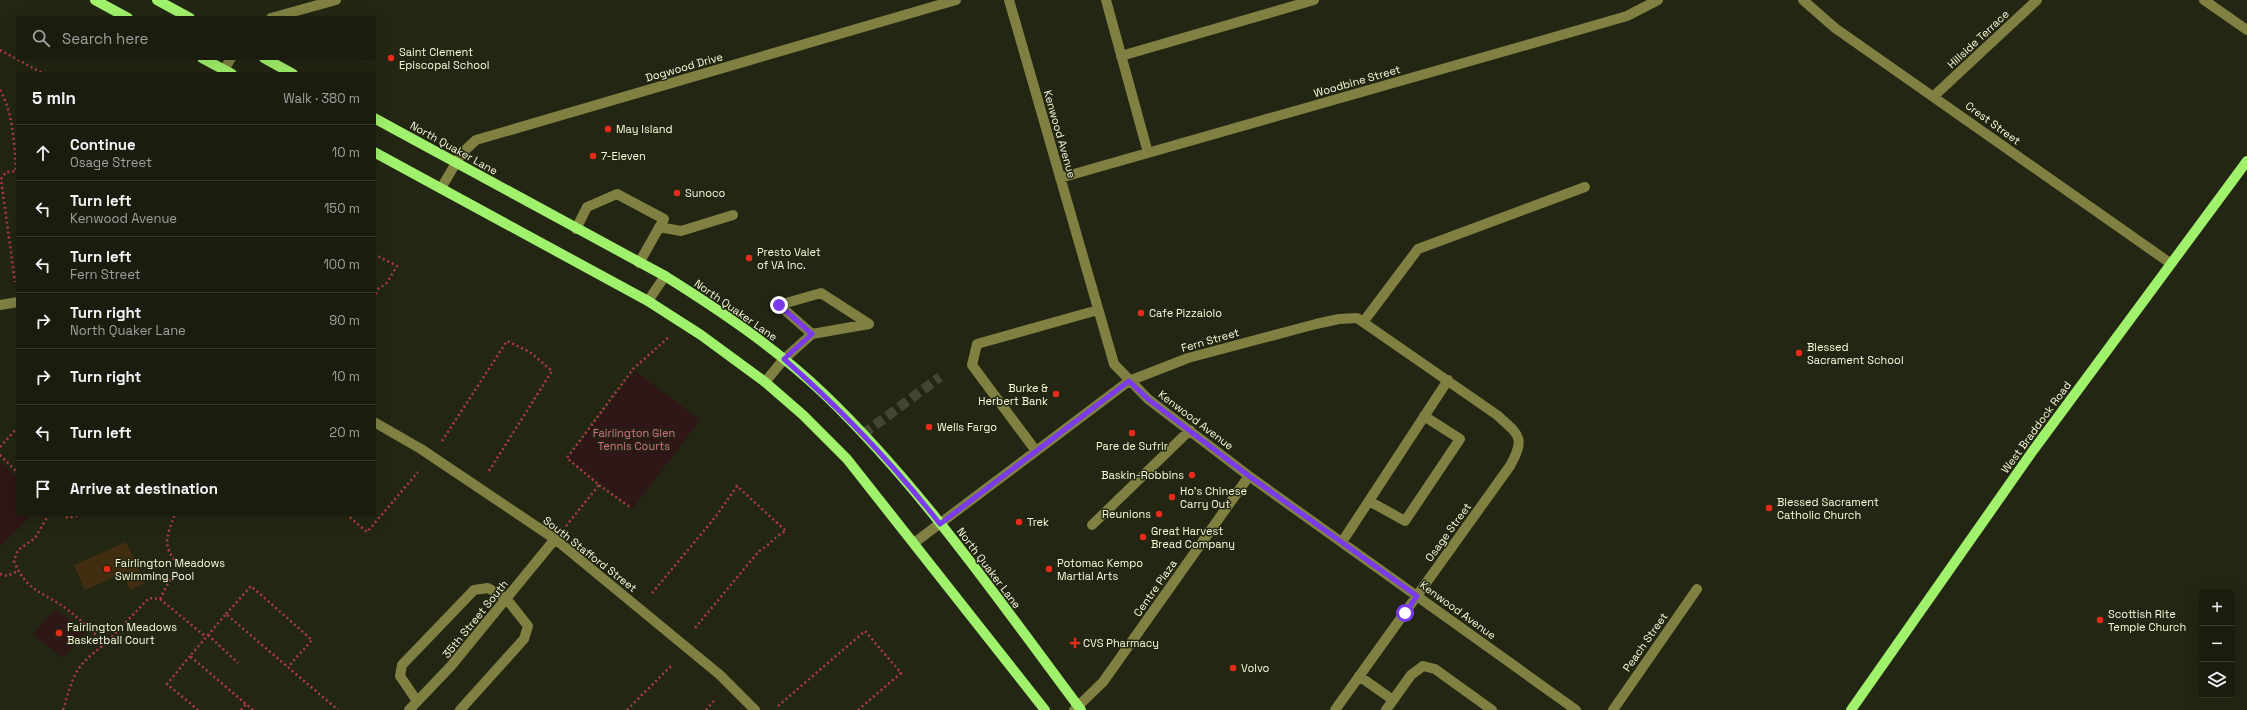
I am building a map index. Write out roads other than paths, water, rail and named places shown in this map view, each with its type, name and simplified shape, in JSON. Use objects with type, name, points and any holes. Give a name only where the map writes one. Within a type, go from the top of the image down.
[{"type":"main road","points":[[95,0],[124,16]]},
{"type":"main road","points":[[157,0],[186,16]]},
{"type":"main road","points":[[206,60],[228,72]]},
{"type":"main road","points":[[268,60],[289,72]]},
{"type":"main road","name":"North Quaker Lane","points":[[376,119],[665,276],[706,302],[784,359],[823,394],[869,440],[940,524],[1078,709]]},
{"type":"main road","points":[[376,153],[648,301],[701,335],[765,382],[803,415],[847,459],[1045,710]]},
{"type":"main road","name":"West Braddock Road","points":[[1851,710],[2027,459],[2170,263],[2247,161]]},
{"type":"street","points":[[278,16],[336,0]]},
{"type":"street","name":"Dogwood Drive","points":[[441,188],[468,146],[476,140],[956,0]]},
{"type":"street","name":"Kenwood Avenue","points":[[1009,0],[1114,364],[1148,399],[1249,476],[1576,710]]},
{"type":"street","points":[[1106,0],[1148,153]]},
{"type":"street","points":[[1122,56],[1314,0]]},
{"type":"street","name":"Woodbine Street","points":[[1060,178],[1620,18],[1658,0]]},
{"type":"street","name":"Crest Street","points":[[1803,0],[1836,28],[1935,96],[2170,263]]},
{"type":"street","name":"Hillside Terrace","points":[[1935,96],[2037,0]]},
{"type":"street","points":[[2204,0],[2247,30]]},
{"type":"street","points":[[228,72],[231,60]]},
{"type":"street","points":[[1364,321],[1418,249],[1585,187]]},
{"type":"street","points":[[576,229],[587,207],[617,194],[664,219],[639,262]]},
{"type":"street","points":[[659,227],[681,231],[733,216]]},
{"type":"street","points":[[648,301],[665,276]]},
{"type":"street","points":[[765,382],[784,359],[812,334],[869,324],[821,293],[779,305],[812,334]]},
{"type":"street","points":[[0,305],[16,302]]},
{"type":"street","points":[[1036,451],[972,365],[977,344],[1098,310]]},
{"type":"street","name":"Fern Street","points":[[914,543],[1129,381],[1188,358],[1339,319],[1357,318],[1364,321],[1497,414],[1516,431],[1520,444]]},
{"type":"street","points":[[1342,542],[1448,380]]},
{"type":"street","points":[[1369,501],[1405,521],[1460,440],[1424,416]]},
{"type":"street","name":"South Stafford Street","points":[[376,423],[421,449],[555,539],[720,675],[755,710]]},
{"type":"street","points":[[1092,525],[1190,430]]},
{"type":"street","name":"Osage Street","points":[[1335,710],[1510,466],[1518,452],[1520,444]]},
{"type":"street","name":"Centre Plaza","points":[[1078,709],[1103,682],[1249,476]]},
{"type":"street","name":"35th Street South","points":[[409,710],[452,666],[555,539]]},
{"type":"street","points":[[417,701],[400,676],[402,665],[474,590],[488,588],[506,598],[528,626],[524,639],[460,710]]},
{"type":"street","name":"Peach Street","points":[[1613,710],[1697,588]]},
{"type":"street","points":[[1386,710],[1412,674],[1423,666],[1435,669],[1492,710]]},
{"type":"street","points":[[1360,676],[1393,700]]},
{"type":"tunnel","points":[[863,434],[940,377]]},
{"type":"place","name":"Saint Clement Episcopal School","points":[[391,58]]},
{"type":"place","name":"May Island","points":[[608,129]]},
{"type":"place","name":"7-Eleven","points":[[593,156]]},
{"type":"place","name":"Sunoco","points":[[677,193]]},
{"type":"place","name":"Presto Valet of VA Inc.","points":[[749,258]]},
{"type":"place","name":"Cafe Pizzaiolo","points":[[1141,313]]},
{"type":"place","name":"Blessed Sacrament School","points":[[1799,353]]},
{"type":"place","name":"Burke & Herbert Bank","points":[[1056,394]]},
{"type":"place","name":"Wells Fargo","points":[[929,427]]},
{"type":"place","name":"Pare de Sufrir","points":[[1132,433]]},
{"type":"place","name":"Baskin-Robbins","points":[[1192,475]]},
{"type":"place","name":"Ho's Chinese Carry Out","points":[[1172,497]]},
{"type":"place","name":"Blessed Sacrament Catholic Church","points":[[1769,508]]},
{"type":"place","name":"Reunions","points":[[1159,514]]},
{"type":"place","name":"Trek","points":[[1019,522]]},
{"type":"place","name":"Great Harvest Bread Company","points":[[1143,537]]},
{"type":"place","name":"Fairlington Meadows Swimming Pool","points":[[107,569]]},
{"type":"place","name":"Potomac Kempo Martial Arts","points":[[1049,569]]},
{"type":"place","name":"Scottish Rite Temple Church","points":[[2100,620]]},
{"type":"place","name":"Fairlington Meadows Basketball Court","points":[[59,633]]},
{"type":"place","name":"CVS Pharmacy","points":[[1075,643]]},
{"type":"place","name":"Volvo","points":[[1233,668]]},
{"type":"park label","name":"Fairlington Glen Tennis Courts","points":[[634,439]]}]
